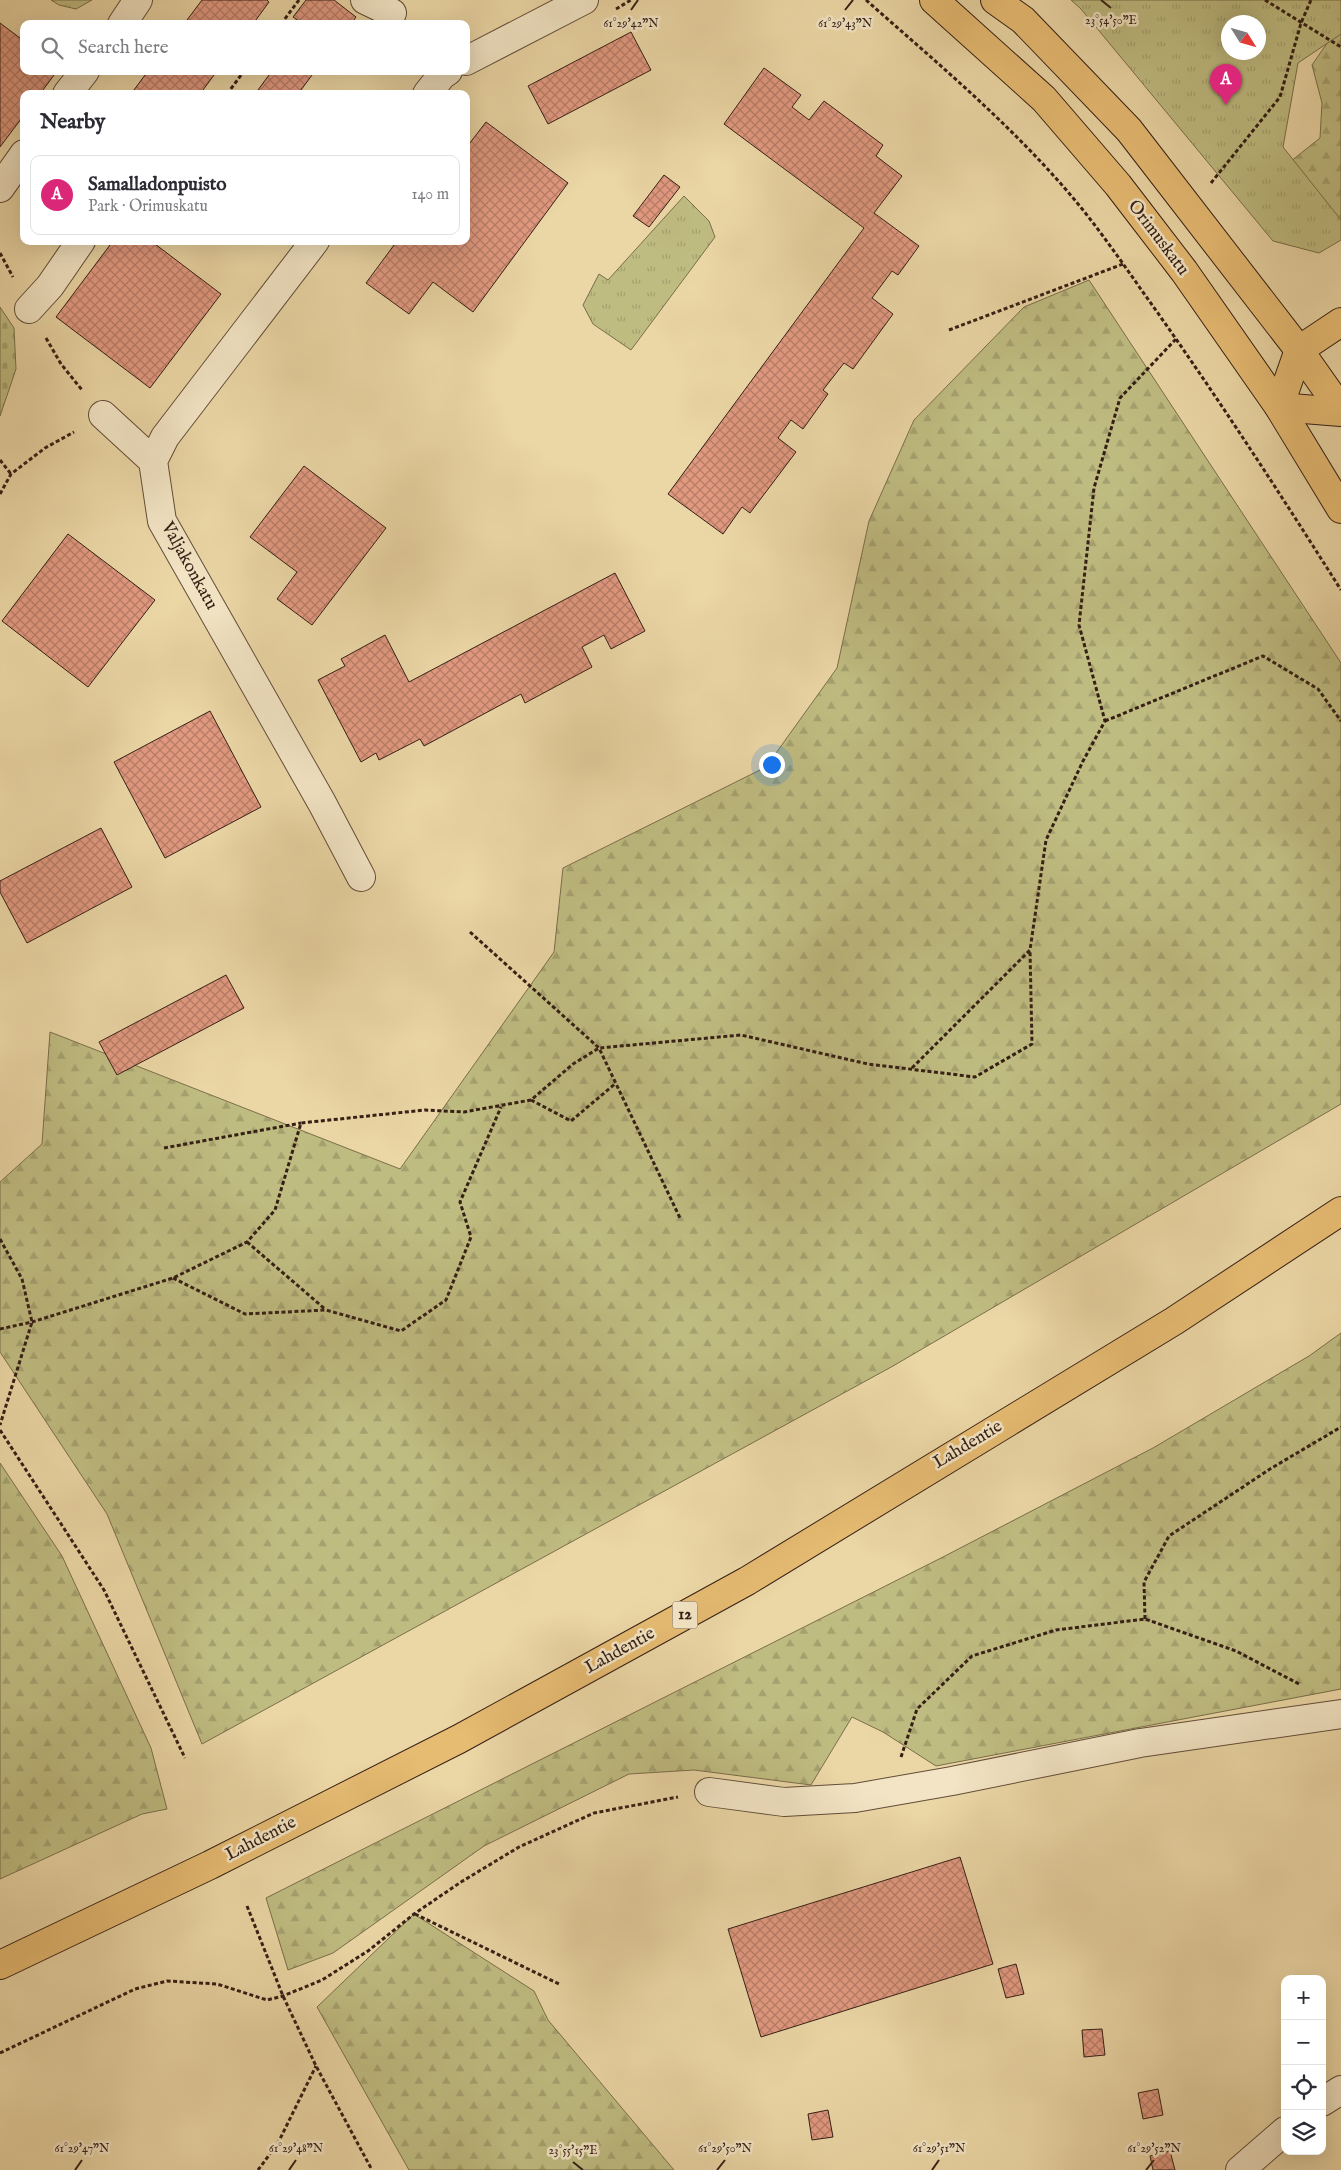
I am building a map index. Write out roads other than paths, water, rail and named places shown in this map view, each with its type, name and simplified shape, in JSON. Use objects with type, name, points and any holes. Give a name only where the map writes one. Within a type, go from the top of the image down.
[{"type":"main road","name":"Orimuskatu","points":[[934,0],[1044,99],[1118,185],[1184,271],[1279,407],[1341,509]]},
{"type":"main road","points":[[995,0],[1023,20],[1129,130],[1299,350],[1341,411]]},
{"type":"main road","points":[[1341,322],[1299,350],[1279,407],[1341,411]]},
{"type":"main road","name":"Lahdentie","points":[[0,1965],[210,1865],[459,1739],[747,1581],[1174,1321],[1341,1211]]},
{"type":"street","points":[[125,20],[138,0]]},
{"type":"street","points":[[365,0],[392,13]]},
{"type":"street","points":[[470,59],[584,0]]},
{"type":"street","points":[[70,90],[82,75]]},
{"type":"street","points":[[430,90],[441,75]]},
{"type":"street","points":[[0,188],[20,160]]},
{"type":"street","points":[[29,309],[50,286],[78,245]]},
{"type":"street","points":[[103,416],[154,461],[165,437],[312,245]]},
{"type":"street","name":"Valjakonkatu","points":[[154,461],[162,521],[322,803],[361,877]]},
{"type":"street","points":[[710,1792],[784,1802],[855,1798],[1140,1743],[1341,1714]]},
{"type":"street","points":[[1326,2099],[1341,2090]]},
{"type":"street","points":[[1240,2170],[1281,2134]]},
{"type":"place","name":"Samalladonpuisto","points":[[1226,105]]}]
